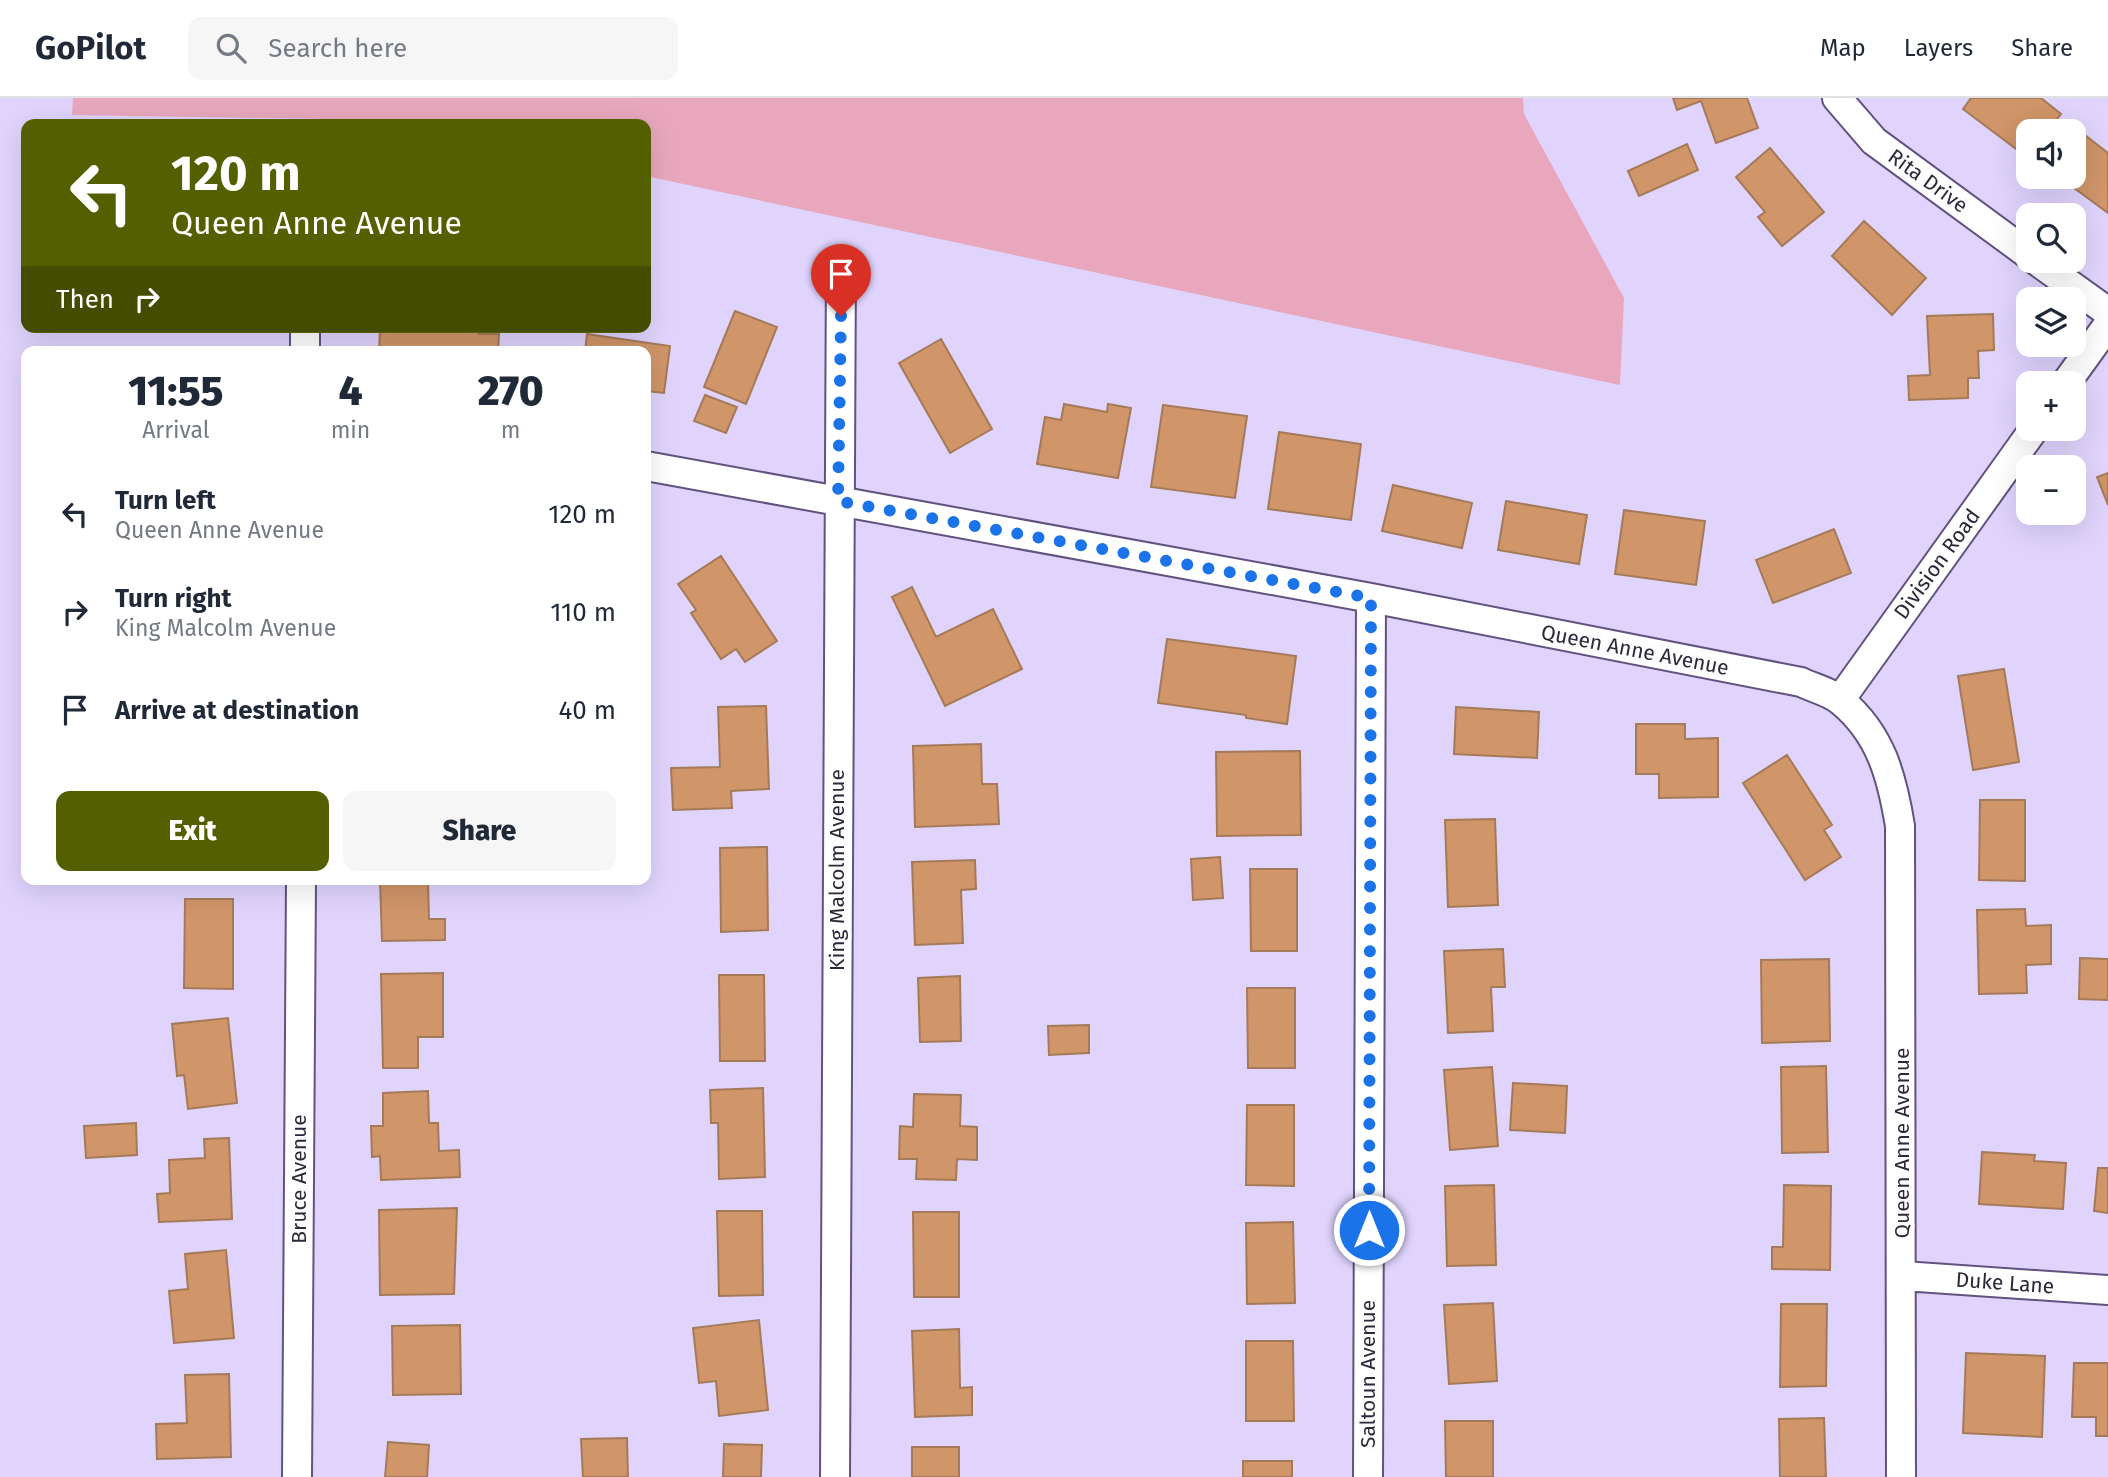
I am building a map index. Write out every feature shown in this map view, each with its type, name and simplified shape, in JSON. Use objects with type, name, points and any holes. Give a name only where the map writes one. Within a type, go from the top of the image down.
[{"type":"street","name":"Rita Drive","points":[[1837,98],[1874,141],[2016,245]]},
{"type":"street","name":"King Malcolm Avenue","points":[[835,1477],[841,263]]},
{"type":"street","points":[[2054,273],[2108,312]]},
{"type":"street","points":[[2075,371],[2108,325]]},
{"type":"street","name":"Division Road","points":[[1840,700],[2025,441]]},
{"type":"street","name":"Queen Anne Avenue","points":[[651,467],[1371,598],[1801,682],[1840,700],[1873,738],[1892,776],[1900,826],[1903,1276],[1901,1477]]},
{"type":"street","name":"Saltoun Avenue","points":[[1368,1477],[1371,598]]},
{"type":"street","name":"Bruce Avenue","points":[[297,1477],[302,885]]},
{"type":"street","name":"Duke Lane","points":[[1903,1276],[2108,1290]]},
{"type":"shaded area","points":[[73,98],[1523,98],[1524,114],[1624,298],[1620,385],[651,177],[651,119],[326,119],[72,115]]},
{"type":"building","points":[[1673,98],[1747,98],[1758,128],[1716,143],[1701,101],[1677,110]]},
{"type":"building","points":[[1971,98],[2041,98],[2061,114],[2057,119],[2016,119],[2016,149],[1963,109]]},
{"type":"building","points":[[2086,136],[2108,153],[2108,213],[2075,189],[2086,189]]},
{"type":"building","points":[[1687,144],[1698,170],[1639,196],[1628,171]]},
{"type":"building","points":[[1770,148],[1824,212],[1782,246],[1758,217],[1765,212],[1736,177]]},
{"type":"building","points":[[1864,221],[1926,278],[1892,315],[1832,256]]},
{"type":"building","points":[[735,311],[777,327],[746,404],[704,387]]},
{"type":"building","points":[[1993,314],[1994,350],[1978,351],[1979,378],[1968,378],[1968,398],[1909,400],[1908,376],[1930,375],[1927,316]]},
{"type":"building","points":[[380,333],[499,334],[498,346],[379,346]]},
{"type":"building","points":[[587,334],[670,346],[664,393],[651,392],[651,346],[586,346]]},
{"type":"building","points":[[941,339],[992,429],[950,453],[899,363]]},
{"type":"building","points":[[705,395],[737,407],[726,433],[694,421]]},
{"type":"building","points":[[1064,404],[1107,412],[1108,404],[1131,408],[1118,478],[1037,464],[1045,417],[1061,420]]},
{"type":"building","points":[[1163,405],[1247,416],[1235,498],[1151,487]]},
{"type":"building","points":[[1279,432],[1361,444],[1351,520],[1268,509]]},
{"type":"building","points":[[2108,473],[2108,505],[2097,477]]},
{"type":"building","points":[[1393,485],[1472,503],[1462,548],[1382,531]]},
{"type":"building","points":[[1506,501],[1587,515],[1579,564],[1498,550]]},
{"type":"building","points":[[1624,510],[1705,521],[1696,585],[1615,574]]},
{"type":"building","points":[[1834,529],[1851,573],[1773,603],[1756,560]]},
{"type":"building","points":[[721,556],[777,641],[745,662],[736,649],[721,659],[691,613],[696,610],[678,584]]},
{"type":"building","points":[[912,587],[936,637],[993,609],[1022,669],[945,706],[892,597]]},
{"type":"building","points":[[1167,639],[1296,656],[1287,724],[1246,718],[1246,715],[1158,703]]},
{"type":"building","points":[[2004,669],[2019,762],[1973,770],[1958,676]]},
{"type":"building","points":[[766,706],[769,789],[731,791],[732,808],[673,810],[671,768],[720,767],[718,707]]},
{"type":"building","points":[[1456,707],[1539,712],[1537,758],[1454,754]]},
{"type":"building","points":[[1636,724],[1685,724],[1685,739],[1718,738],[1718,797],[1659,798],[1659,774],[1636,774]]},
{"type":"building","points":[[981,744],[982,784],[997,784],[999,824],[915,827],[913,746]]},
{"type":"building","points":[[1300,751],[1301,835],[1217,836],[1216,752]]},
{"type":"building","points":[[1787,755],[1832,825],[1824,830],[1841,857],[1805,880],[1743,783]]},
{"type":"building","points":[[1980,800],[2025,800],[2025,881],[1979,880]]},
{"type":"building","points":[[1495,819],[1498,905],[1448,907],[1445,820]]},
{"type":"building","points":[[767,847],[768,930],[721,932],[720,848]]},
{"type":"building","points":[[1220,857],[1223,898],[1193,900],[1191,859]]},
{"type":"building","points":[[975,860],[976,889],[961,890],[963,943],[915,945],[912,862]]},
{"type":"building","points":[[1250,869],[1297,869],[1297,951],[1251,951]]},
{"type":"building","points":[[380,885],[428,885],[429,919],[445,919],[445,940],[382,941]]},
{"type":"building","points":[[185,899],[233,899],[233,989],[184,988]]},
{"type":"building","points":[[2025,909],[2026,926],[2051,925],[2051,964],[2026,965],[2027,993],[1979,994],[1977,910]]},
{"type":"building","points":[[1503,949],[1505,987],[1491,987],[1493,1031],[1448,1033],[1444,951]]},
{"type":"building","points":[[2080,958],[2108,959],[2108,1000],[2079,999]]},
{"type":"building","points":[[1829,959],[1830,1041],[1762,1043],[1761,960]]},
{"type":"building","points":[[443,973],[443,1037],[418,1037],[418,1068],[383,1068],[381,974]]},
{"type":"building","points":[[719,975],[764,975],[765,1061],[720,1061]]},
{"type":"building","points":[[960,976],[961,1041],[920,1042],[918,978]]},
{"type":"building","points":[[1247,988],[1295,988],[1295,1068],[1248,1068]]},
{"type":"building","points":[[228,1018],[237,1103],[188,1109],[184,1075],[177,1076],[172,1024]]},
{"type":"building","points":[[1089,1025],[1089,1053],[1049,1055],[1048,1026]]},
{"type":"building","points":[[1826,1066],[1828,1152],[1782,1153],[1781,1067]]},
{"type":"building","points":[[1492,1067],[1498,1146],[1450,1150],[1444,1070]]},
{"type":"building","points":[[1513,1083],[1567,1086],[1565,1133],[1510,1130]]},
{"type":"building","points":[[763,1088],[765,1177],[719,1179],[718,1123],[711,1123],[710,1090]]},
{"type":"building","points":[[428,1091],[429,1123],[438,1123],[439,1151],[459,1150],[460,1177],[381,1180],[380,1156],[372,1157],[371,1126],[383,1126],[383,1093]]},
{"type":"building","points":[[914,1094],[961,1095],[960,1126],[977,1127],[977,1160],[957,1159],[956,1180],[916,1179],[917,1159],[899,1159],[900,1126],[913,1127]]},
{"type":"building","points":[[1247,1105],[1294,1105],[1294,1186],[1246,1185]]},
{"type":"building","points":[[136,1123],[137,1155],[86,1158],[84,1126]]},
{"type":"building","points":[[229,1138],[232,1219],[159,1222],[157,1194],[170,1193],[169,1160],[205,1158],[204,1139]]},
{"type":"building","points":[[1982,1152],[2035,1155],[2034,1161],[2066,1163],[2063,1209],[1979,1204]]},
{"type":"building","points":[[2098,1168],[2108,1168],[2108,1213],[2094,1211]]},
{"type":"building","points":[[1494,1185],[1496,1265],[1447,1266],[1445,1186]]},
{"type":"building","points":[[1784,1185],[1831,1186],[1830,1270],[1772,1269],[1772,1247],[1783,1247]]},
{"type":"building","points":[[457,1208],[454,1294],[380,1295],[379,1210]]},
{"type":"building","points":[[717,1211],[762,1211],[763,1295],[719,1296]]},
{"type":"building","points":[[913,1212],[959,1212],[959,1297],[914,1297]]},
{"type":"building","points":[[1293,1222],[1295,1303],[1247,1304],[1246,1223]]},
{"type":"building","points":[[226,1250],[234,1338],[174,1343],[169,1291],[188,1289],[185,1254]]},
{"type":"building","points":[[1493,1303],[1497,1381],[1449,1384],[1444,1305]]},
{"type":"building","points":[[1781,1304],[1827,1304],[1826,1386],[1780,1387]]},
{"type":"building","points":[[759,1320],[768,1410],[719,1416],[716,1381],[699,1383],[693,1328]]},
{"type":"building","points":[[460,1325],[461,1394],[393,1395],[392,1326]]},
{"type":"building","points":[[959,1329],[960,1388],[972,1387],[972,1415],[915,1417],[912,1331]]},
{"type":"building","points":[[1246,1341],[1293,1341],[1294,1421],[1246,1421]]},
{"type":"building","points":[[1966,1353],[2045,1356],[2042,1437],[1963,1433]]},
{"type":"building","points":[[2074,1363],[2108,1363],[2108,1436],[2096,1436],[2096,1417],[2072,1417]]},
{"type":"building","points":[[229,1374],[231,1457],[157,1459],[156,1424],[187,1423],[185,1375]]},
{"type":"building","points":[[1824,1418],[1826,1477],[1780,1477],[1779,1419]]},
{"type":"building","points":[[1445,1421],[1493,1421],[1493,1477],[1446,1477]]},
{"type":"building","points":[[627,1438],[628,1477],[583,1477],[581,1439]]},
{"type":"building","points":[[388,1442],[429,1445],[427,1477],[385,1477]]},
{"type":"building","points":[[724,1444],[762,1445],[761,1477],[723,1477]]},
{"type":"building","points":[[912,1447],[959,1447],[959,1477],[912,1477]]},
{"type":"building","points":[[1243,1461],[1292,1461],[1292,1477],[1243,1477]]},
{"type":"route","points":[[841,316],[838,501],[1371,598],[1369,1230]]}]
